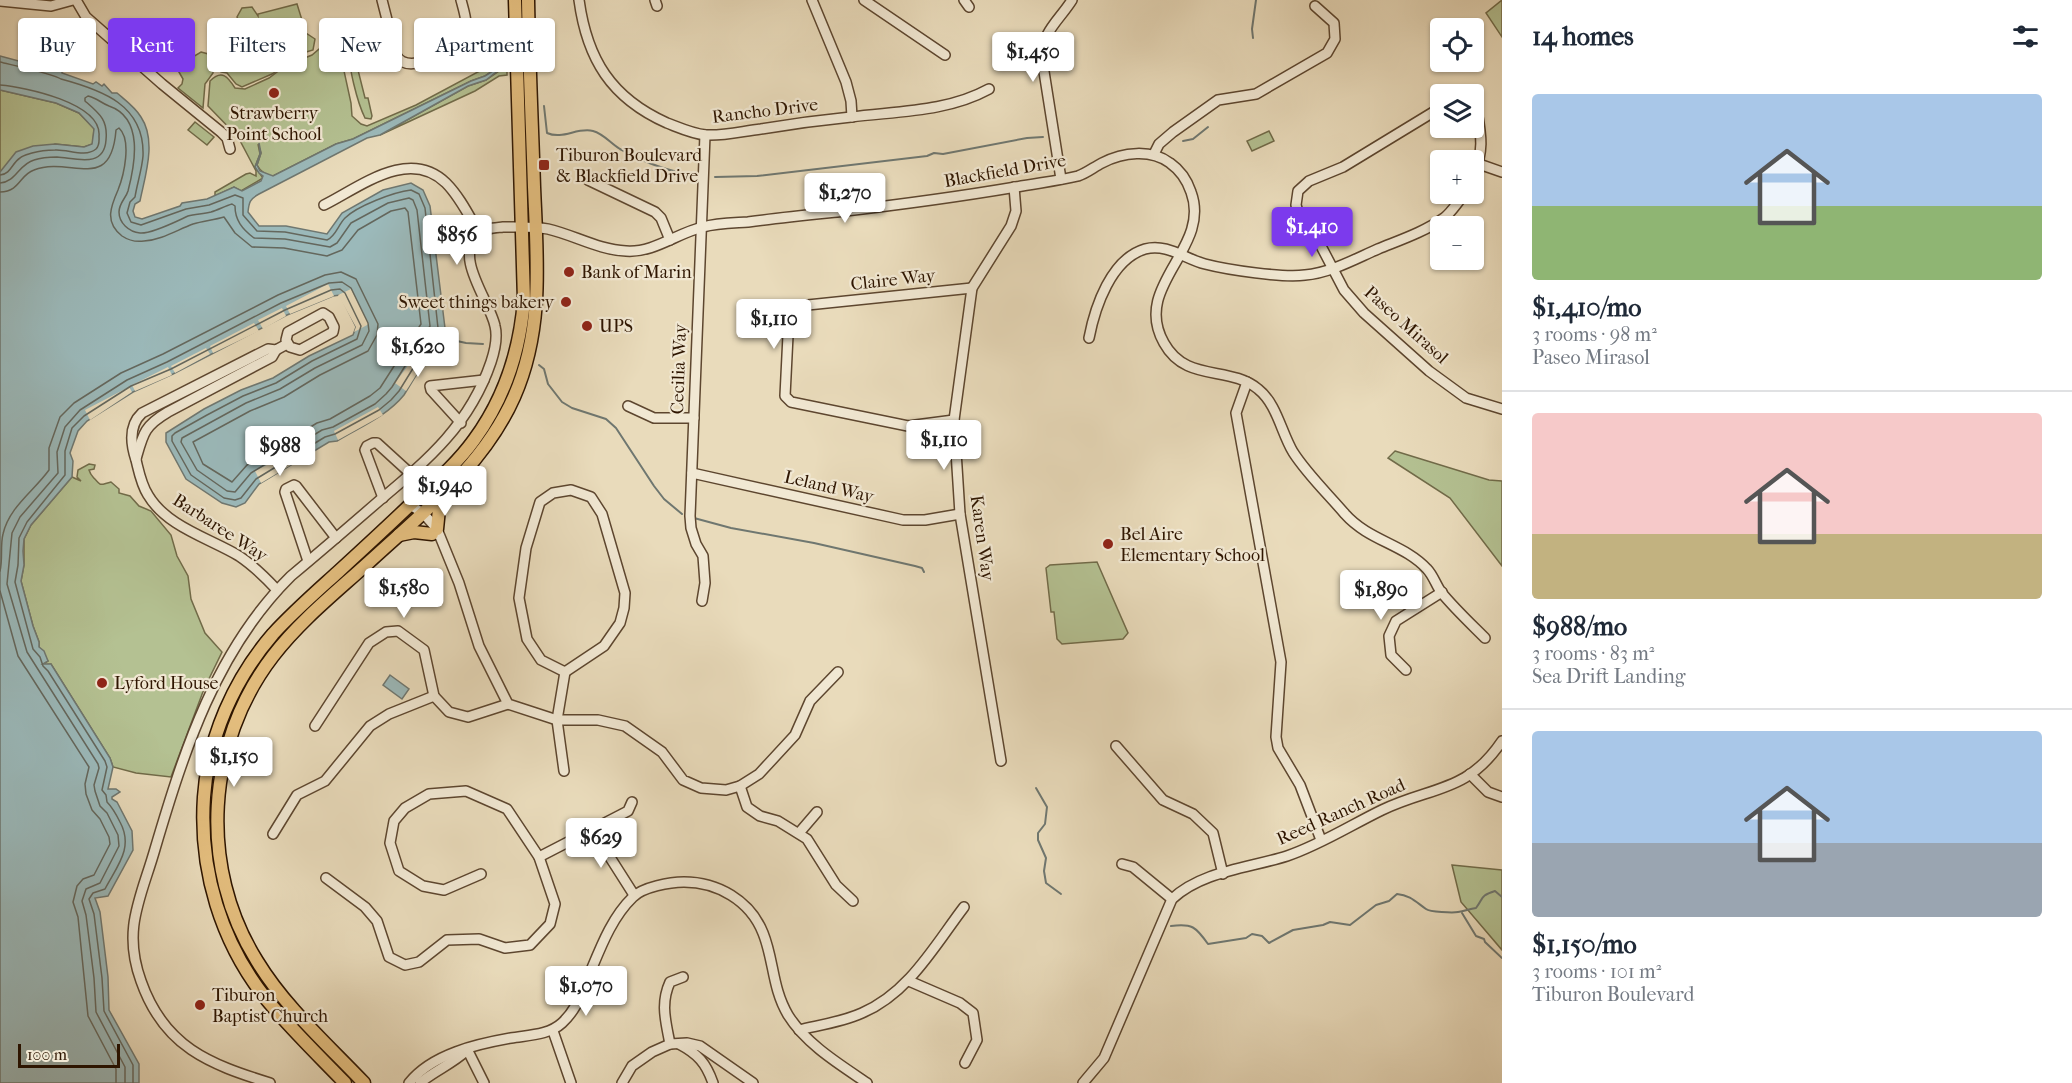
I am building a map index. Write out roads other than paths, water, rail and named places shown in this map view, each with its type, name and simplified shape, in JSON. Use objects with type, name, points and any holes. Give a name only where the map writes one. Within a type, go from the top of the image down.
[{"type":"main road","points":[[345,1083],[266,999],[234,950],[217,908],[207,866],[203,829],[205,792],[211,756],[221,721],[233,694],[256,656],[295,612],[465,451],[486,422],[503,389],[517,348],[522,319],[524,275],[515,0]]},
{"type":"main road","points":[[363,1082],[282,996],[264,973],[249,948],[231,908],[218,836],[217,807],[223,763],[231,735],[248,695],[263,670],[290,636],[470,467],[496,431],[513,399],[526,364],[537,306],[528,0]]},
{"type":"main road","points":[[398,536],[414,532],[436,533],[439,509],[449,489]]},
{"type":"street","points":[[0,1],[51,6],[74,0],[86,17],[221,132],[227,138],[230,149]]},
{"type":"street","points":[[382,0],[396,55],[401,62],[414,65],[461,42],[467,24],[461,0]]},
{"type":"street","name":"Rancho Drive","points":[[579,0],[589,47],[605,76],[630,100],[653,117],[684,130],[705,135],[940,107],[974,97],[989,89]]},
{"type":"street","points":[[864,0],[945,56]]},
{"type":"street","points":[[1061,179],[1042,47],[1049,30],[1072,0]]},
{"type":"street","points":[[817,1],[846,82],[852,117]]},
{"type":"street","points":[[1315,6],[1334,23],[1335,39],[1327,53],[1256,94],[1218,100],[1166,138],[1154,154],[1167,160],[1178,170],[1188,183],[1194,201],[1194,224],[1157,300],[1158,328],[1164,343],[1173,355],[1198,371],[1230,376],[1247,382],[1264,394],[1296,457],[1350,520],[1367,534],[1400,549],[1427,569],[1442,592],[1485,638]]},
{"type":"street","name":"Paseo Mirasol","points":[[1430,114],[1343,167],[1309,181],[1298,191],[1296,205],[1344,290],[1359,307],[1429,371],[1466,398],[1502,409]]},
{"type":"street","name":"Cecilia Way","points":[[702,601],[705,583],[703,556],[691,528],[705,135]]},
{"type":"street","name":"Blackfield Drive","points":[[479,233],[491,228],[536,228],[554,231],[607,248],[626,251],[646,249],[701,227],[931,201],[1083,175],[1105,161],[1131,154],[1154,154]]},
{"type":"street","points":[[1484,166],[1502,172]]},
{"type":"street","points":[[270,1083],[215,1064],[180,1042],[158,1014],[141,982],[134,951],[135,910],[171,792],[201,715],[219,675],[248,626],[278,590],[308,561],[437,451],[461,423],[484,380],[494,351],[496,333],[492,316],[470,265],[470,248],[479,233],[446,183],[437,175],[419,168],[406,167],[392,170],[324,206]]},
{"type":"street","points":[[588,180],[655,212],[661,218],[670,240]]},
{"type":"street","name":"Karen Way","points":[[1000,761],[960,514],[954,420],[972,288],[1011,226],[1016,211],[1014,187]]},
{"type":"street","points":[[1089,338],[1095,310],[1118,267],[1125,259],[1142,250],[1158,247],[1206,264],[1293,276],[1313,274],[1333,268],[1426,229],[1446,216],[1456,204]]},
{"type":"street","name":"Claire Way","points":[[954,420],[908,426],[791,402],[785,396],[789,315],[798,306],[972,288]]},
{"type":"street","points":[[320,314],[329,317],[334,327],[331,334],[300,350],[293,349],[287,344],[286,335],[292,329],[320,314]]},
{"type":"street","name":"Barbaree Way","points":[[278,590],[245,560],[174,521],[159,509],[145,489],[132,450],[132,430],[142,413],[268,349],[276,350],[287,344]]},
{"type":"street","points":[[461,423],[430,390],[430,386],[484,380]]},
{"type":"street","points":[[1247,382],[1236,413],[1281,662],[1276,737],[1282,757],[1300,785],[1322,840]]},
{"type":"street","points":[[628,406],[654,418],[694,418]]},
{"type":"street","points":[[382,498],[365,450],[367,446],[373,442],[377,443],[411,474]]},
{"type":"street","name":"Leland Way","points":[[692,473],[903,520],[925,520],[960,514]]},
{"type":"street","points":[[308,561],[285,489],[295,485],[336,538]]},
{"type":"street","points":[[564,771],[557,720],[565,672],[604,646],[620,623],[625,593],[602,514],[591,497],[571,490],[553,493],[540,502],[526,548],[519,598],[527,639],[541,660],[565,672]]},
{"type":"street","points":[[410,505],[436,533],[459,583],[479,646],[508,704]]},
{"type":"street","points":[[1406,670],[1391,656],[1389,636],[1396,621],[1442,592]]},
{"type":"street","points":[[315,726],[369,643],[386,632],[398,632],[424,650],[434,696],[449,712],[468,717],[508,704],[557,720],[598,720],[625,726],[662,753],[683,780],[701,788],[726,790],[740,786],[759,774],[795,735],[810,701],[838,672]]},
{"type":"street","points":[[273,834],[297,795],[325,781],[370,726],[389,714],[434,696]]},
{"type":"street","name":"Reed Ranch Road","points":[[1172,899],[1197,882],[1286,856],[1401,801],[1442,789],[1470,774],[1490,758],[1502,741]]},
{"type":"street","points":[[1116,746],[1163,800],[1193,814],[1213,833],[1223,874]]},
{"type":"street","points":[[1470,774],[1477,784],[1488,792],[1502,797]]},
{"type":"street","points":[[740,786],[747,807],[760,816],[778,821],[799,833],[814,849],[836,885],[853,901]]},
{"type":"street","points":[[326,878],[365,907],[376,921],[389,957],[405,965],[419,962],[447,940],[479,939],[506,948],[530,945],[550,924],[555,904],[539,857],[507,809],[466,791],[429,794],[405,807],[394,821],[390,843],[399,871],[423,886],[444,890],[481,874]]},
{"type":"street","points":[[539,857],[628,811],[632,802]]},
{"type":"street","points":[[799,833],[817,812]]},
{"type":"street","points":[[592,829],[634,895]]},
{"type":"street","points":[[1083,1083],[1104,1058],[1172,899],[1133,867],[1122,864]]},
{"type":"street","points":[[409,1083],[433,1063],[467,1049],[504,1039],[553,1031],[574,1012],[608,930],[634,895],[668,882],[699,882],[725,891],[746,906],[763,932],[778,996],[799,1030],[839,1065],[867,1083]]},
{"type":"street","points":[[799,1030],[850,1018],[865,1012],[897,992],[909,981],[964,907]]},
{"type":"street","points":[[683,977],[670,982],[663,1012],[675,1044],[700,1057],[713,1083]]},
{"type":"street","points":[[909,981],[960,1003],[973,1012],[977,1040],[965,1063]]},
{"type":"street","points":[[553,1031],[571,1083]]},
{"type":"street","points":[[622,1083],[632,1066],[652,1052],[675,1044],[687,1043],[700,1046],[753,1083]]},
{"type":"street","points":[[420,1083],[437,1070],[455,1061],[467,1049]]},
{"type":"street","points":[[467,1049],[484,1083]]},
{"type":"water","points":[[0,56],[18,61],[18,72],[62,72],[93,84],[96,82],[102,86],[104,84],[112,93],[117,93],[130,104],[146,126],[148,137],[147,170],[140,201],[135,204],[133,211],[135,217],[142,219],[180,206],[182,203],[207,199],[234,187],[242,191],[261,181],[263,176],[255,167],[260,154],[259,143],[261,153],[257,165],[260,171],[273,176],[471,81],[496,72],[486,80],[468,86],[380,135],[367,138],[259,194],[250,203],[248,212],[259,226],[286,226],[327,234],[342,213],[383,190],[411,183],[423,190],[430,206],[445,328],[404,395],[390,409],[373,421],[337,441],[329,442],[259,484],[245,503],[236,507],[222,503],[186,479],[166,442],[166,433],[204,409],[241,390],[273,378],[309,356],[353,335],[356,327],[340,295],[333,296],[287,315],[133,392],[87,421],[78,431],[70,453],[73,461],[72,477],[31,525],[24,539],[24,565],[21,581],[39,647],[44,651],[48,661],[43,664],[51,664],[110,758],[113,767],[108,789],[116,789],[120,792],[112,799],[117,802],[132,831],[133,850],[108,896],[95,898],[100,912],[108,977],[109,1010],[139,1064],[139,1083],[0,1083],[0,172],[16,152],[33,146],[55,144],[84,147],[92,144],[94,129],[79,113],[56,103],[0,90]]},
{"type":"water","points":[[390,675],[409,689],[402,699],[383,685]]},
{"type":"waterway","points":[[1253,38],[1256,0]]},
{"type":"waterway","points":[[544,106],[547,133],[559,135],[593,131],[620,149],[646,162],[694,175]]},
{"type":"waterway","points":[[1183,141],[1193,139],[1208,127]]},
{"type":"waterway","points":[[715,177],[757,176],[927,156],[934,153],[943,154],[1043,137]]},
{"type":"waterway","points":[[439,337],[483,344]]},
{"type":"waterway","points":[[539,365],[544,369],[548,384],[562,402],[572,408],[606,419],[616,428],[654,486],[664,499],[682,514]]},
{"type":"waterway","points":[[694,518],[731,528],[814,543],[915,566],[922,568],[924,572]]},
{"type":"waterway","points":[[1036,788],[1047,807],[1045,824],[1038,833],[1038,840],[1046,858],[1044,871],[1046,883],[1061,894]]},
{"type":"waterway","points":[[1171,926],[1189,926],[1208,944],[1246,938],[1252,934],[1262,936],[1269,943],[1293,930],[1330,922],[1350,925],[1376,905],[1389,901],[1397,894],[1409,897],[1428,910],[1437,912],[1458,912],[1476,908],[1485,896],[1495,891],[1502,897]]},
{"type":"waterway","points":[[1462,913],[1476,936],[1484,939],[1502,958]]},
{"type":"place","name":"Strawberry Point School","points":[[274,93]]},
{"type":"place","name":"Tiburon Boulevard & Blackfield Drive","points":[[544,165]]},
{"type":"place","name":"Bank of Marin","points":[[569,272]]},
{"type":"place","name":"Sweet things bakery","points":[[566,302]]},
{"type":"place","name":"UPS","points":[[587,326]]},
{"type":"place","name":"Bel Aire Elementary School","points":[[1108,544]]},
{"type":"place","name":"Lyford House","points":[[102,683]]},
{"type":"place","name":"Tiburon Baptist Church","points":[[200,1005]]}]
